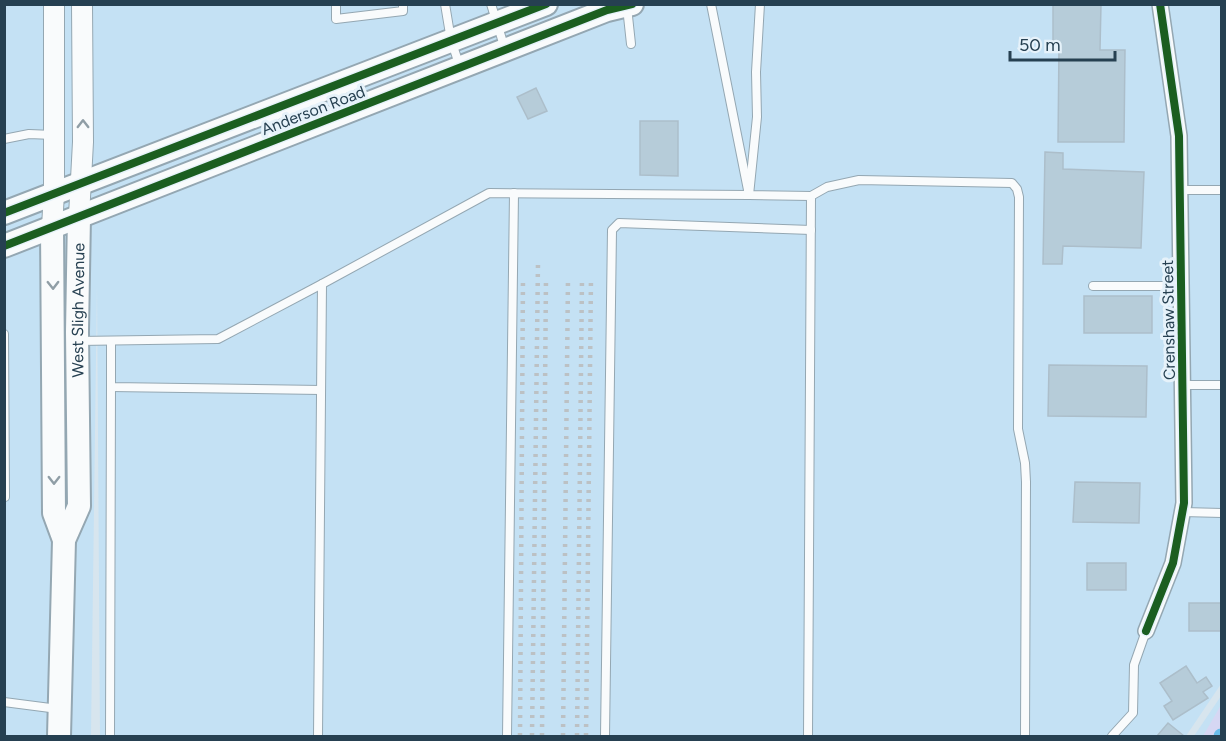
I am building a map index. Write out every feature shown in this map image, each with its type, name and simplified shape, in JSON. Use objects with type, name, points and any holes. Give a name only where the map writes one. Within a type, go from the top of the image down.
[{"type":"main road","name":"Anderson Road","points":[[4,213],[451,40],[493,14],[546,4]]},
{"type":"main road","name":"Anderson Road","points":[[4,246],[607,10],[630,5]]},
{"type":"main road","name":"West Sligh Avenue","points":[[64,540],[79,507],[77,341],[79,216]]},
{"type":"main road","name":"West Sligh Avenue","points":[[52,227],[54,513],[64,540],[59,736]]},
{"type":"street","name":"West Sligh Avenue","points":[[52,227],[54,4]]},
{"type":"street","name":"West Sligh Avenue","points":[[79,216],[82,4]]},
{"type":"street","name":"Crenshaw Street","points":[[1146,631],[1173,563],[1184,503],[1179,136],[1160,4]]},
{"type":"lane","points":[[336,4],[336,19],[403,11],[403,4]]},
{"type":"lane","points":[[445,4],[451,40],[460,67]]},
{"type":"lane","points":[[711,4],[749,195]]},
{"type":"lane","points":[[749,195],[757,117],[756,72],[760,4]]},
{"type":"lane","points":[[630,5],[631,44]]},
{"type":"lane","points":[[493,14],[505,50]]},
{"type":"lane","points":[[4,140],[29,134],[54,135]]},
{"type":"lane","points":[[77,341],[218,339],[489,194],[811,196],[827,187],[859,180],[1012,183],[1019,197],[1018,429],[1025,462],[1026,482],[1024,736]]},
{"type":"lane","points":[[1180,190],[1221,190]]},
{"type":"lane","points":[[507,736],[514,194]]},
{"type":"lane","points":[[808,736],[811,196]]},
{"type":"lane","points":[[605,736],[612,230],[619,223],[811,230]]},
{"type":"lane","points":[[318,736],[322,284]]},
{"type":"lane","points":[[1093,286],[1181,286]]},
{"type":"lane","points":[[4,334],[5,497]]},
{"type":"lane","points":[[110,736],[111,342]]},
{"type":"lane","points":[[1183,385],[1221,385]]},
{"type":"lane","points":[[111,387],[321,390]]},
{"type":"lane","points":[[1183,512],[1221,513]]},
{"type":"lane","points":[[1112,736],[1133,713],[1134,665],[1146,631]]},
{"type":"lane","points":[[4,702],[59,709]]},
{"type":"shaded area","points":[[4,5],[1221,5],[1221,684],[1186,736],[100,736],[97,283],[91,736],[5,736]]},
{"type":"shaded area","points":[[1221,696],[1221,718],[1207,736],[1194,736]]},
{"type":"shaded area","points":[[1221,705],[1221,736],[1203,736]]},
{"type":"building","points":[[1053,4],[1101,4],[1100,50],[1125,50],[1124,142],[1058,142],[1059,46],[1053,46]]},
{"type":"building","points":[[536,88],[547,111],[528,119],[517,97]]},
{"type":"building","points":[[640,121],[678,121],[678,176],[640,175]]},
{"type":"building","points":[[1045,152],[1063,153],[1063,169],[1144,172],[1141,248],[1063,246],[1062,264],[1043,264]]},
{"type":"building","points":[[1084,296],[1152,296],[1152,333],[1084,333]]},
{"type":"building","points":[[1049,365],[1147,366],[1146,417],[1048,416]]},
{"type":"building","points":[[1075,482],[1140,483],[1139,523],[1073,522]]},
{"type":"building","points":[[1087,563],[1126,563],[1126,590],[1087,590]]},
{"type":"building","points":[[1189,603],[1221,603],[1221,631],[1189,631]]},
{"type":"building","points":[[1186,666],[1197,683],[1206,677],[1212,686],[1203,692],[1208,698],[1173,720],[1164,706],[1172,701],[1160,683]]},
{"type":"building","points":[[1168,723],[1184,736],[1157,736]]},
{"type":"railway","points":[[532,736],[538,262]]},
{"type":"railway","points":[[520,736],[523,277]]},
{"type":"railway","points":[[542,736],[546,277]]},
{"type":"railway","points":[[563,736],[568,277]]},
{"type":"railway","points":[[577,736],[582,277]]},
{"type":"railway","points":[[586,736],[591,277]]},
{"type":"cycle path","points":[[4,213],[546,4]]},
{"type":"cycle path","points":[[4,246],[607,10],[632,4]]},
{"type":"cycle path","points":[[1146,631],[1173,563],[1184,503],[1179,136],[1160,4]]}]
